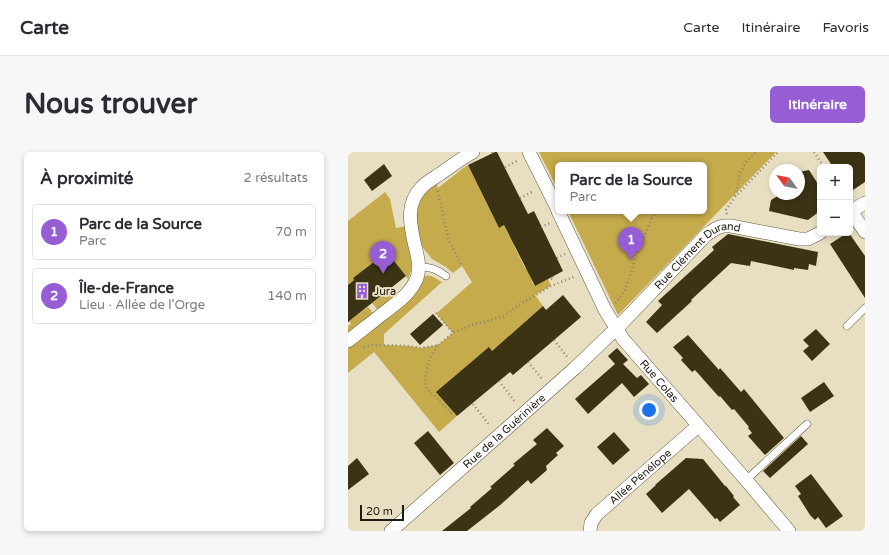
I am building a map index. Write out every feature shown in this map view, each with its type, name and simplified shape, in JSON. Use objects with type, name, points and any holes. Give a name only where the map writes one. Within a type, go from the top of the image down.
[{"type":"street","points":[[348,341],[406,294],[417,277],[419,267],[409,217],[414,196],[421,188],[435,177],[473,152]]},
{"type":"street","name":"Rue Colas","points":[[529,152],[555,204]]},
{"type":"street","points":[[853,211],[865,202]]},
{"type":"street","name":"Rue Colas","points":[[560,214],[605,310],[623,339],[789,531]]},
{"type":"street","points":[[853,215],[865,232]]},
{"type":"street","name":"Rue Clément Durand","points":[[616,329],[706,235],[716,228],[731,226],[799,239],[808,238],[817,234]]},
{"type":"street","name":"Rue de la Guérinière","points":[[391,531],[576,368],[616,329]]},
{"type":"street","name":"Allée Pénélope","points":[[590,531],[591,523],[597,514],[698,426]]},
{"type":"lane","points":[[419,267],[428,266],[446,276]]},
{"type":"lane","points":[[847,326],[865,308]]},
{"type":"lane","points":[[746,480],[807,424]]},
{"type":"path","points":[[756,152],[746,162],[740,173],[735,197],[778,152]]},
{"type":"path","points":[[814,152],[822,164]]},
{"type":"path","points":[[505,167],[517,161]]},
{"type":"path","points":[[435,177],[448,238],[462,266]]},
{"type":"path","points":[[605,310],[620,298],[624,292],[636,256],[654,214]]},
{"type":"path","points":[[453,411],[450,413],[433,394],[430,393],[425,385],[426,373],[430,358],[438,345],[453,333],[469,326],[504,316],[523,302],[551,286],[587,271]]},
{"type":"path","points":[[436,312],[453,333]]},
{"type":"path","points":[[554,340],[576,368]]},
{"type":"path","points":[[384,345],[421,348],[438,345]]},
{"type":"path","points":[[528,362],[551,390]]},
{"type":"path","points":[[499,381],[524,413]]},
{"type":"path","points":[[473,404],[498,436]]},
{"type":"shaded area","points":[[539,152],[776,152],[618,315],[569,214],[707,214],[707,162],[555,162],[555,184]]},
{"type":"shaded area","points":[[468,165],[499,228],[504,225],[509,236],[512,235],[514,246],[525,268],[528,267],[534,286],[548,279],[551,286],[535,295],[543,306],[492,351],[437,392],[457,416],[439,432],[374,352],[348,373],[348,346],[420,287],[423,278],[428,275],[442,282],[384,334],[384,345],[421,348],[438,345],[453,333],[436,313],[472,282],[462,266],[453,273],[432,259],[420,244],[417,232],[416,206],[424,193],[437,184],[438,188]]},
{"type":"shaded area","points":[[385,192],[390,199],[396,228],[406,226],[412,260],[408,279],[387,252],[353,278],[354,280],[348,285],[348,221]]},
{"type":"shaded area","points":[[391,289],[395,295],[378,310],[372,303]]},
{"type":"shaded area","points":[[368,307],[373,313],[348,333],[348,326],[351,324],[349,321]]},
{"type":"building","points":[[497,152],[528,214],[534,211],[563,271],[535,286],[504,225],[499,228],[468,165]]},
{"type":"building","points":[[823,152],[865,152],[865,182],[853,190],[853,164],[831,164]]},
{"type":"building","points":[[384,164],[392,176],[372,191],[364,180]]},
{"type":"building","points":[[809,170],[817,182],[817,213],[808,220],[769,211],[771,200],[805,200],[805,171]]},
{"type":"building","points":[[728,234],[818,252],[816,266],[809,264],[808,270],[794,268],[794,270],[751,261],[750,266],[731,263],[657,333],[646,322],[662,305],[658,301],[714,250],[712,247]]},
{"type":"building","points":[[842,236],[851,236],[865,256],[865,298],[830,244]]},
{"type":"building","points":[[387,252],[406,276],[348,322],[348,285],[354,280],[353,278]]},
{"type":"building","points":[[563,295],[581,317],[513,375],[510,372],[457,416],[436,392],[489,347],[492,351],[543,306],[546,310]]},
{"type":"building","points":[[433,314],[443,325],[420,345],[410,334]]},
{"type":"building","points":[[816,329],[830,344],[812,361],[803,351],[809,346],[803,340]]},
{"type":"building","points":[[688,335],[741,392],[744,389],[784,438],[765,455],[748,436],[752,433],[748,428],[749,427],[734,409],[732,410],[720,396],[719,397],[695,370],[692,372],[681,360],[683,358],[673,347]]},
{"type":"building","points":[[617,348],[628,360],[623,364],[637,378],[641,375],[649,384],[634,397],[622,383],[588,414],[575,399],[615,364],[608,356]]},
{"type":"building","points":[[824,382],[834,396],[810,412],[801,398]]},
{"type":"building","points":[[547,428],[564,446],[556,453],[558,455],[546,466],[547,470],[531,484],[528,480],[499,506],[467,531],[442,531],[471,508],[470,507],[492,488],[490,487],[515,465],[513,464],[537,444],[533,440]]},
{"type":"building","points":[[428,431],[454,463],[440,475],[414,443]]},
{"type":"building","points":[[614,432],[630,450],[613,465],[597,447]]},
{"type":"building","points":[[801,436],[808,444],[770,478],[763,471]]},
{"type":"building","points":[[357,458],[369,474],[348,490],[348,466]]},
{"type":"building","points":[[686,458],[703,459],[740,505],[720,522],[717,518],[715,519],[689,489],[662,513],[646,494]]},
{"type":"building","points":[[811,474],[843,516],[826,528],[818,517],[815,520],[810,515],[798,496],[801,494],[795,486]]},
{"type":"place","name":"Parc de la Source","points":[[631,260]]},
{"type":"place","name":"Île-de-France","points":[[383,274]]},
{"type":"place","name":"Jura","points":[[362,291]]}]
